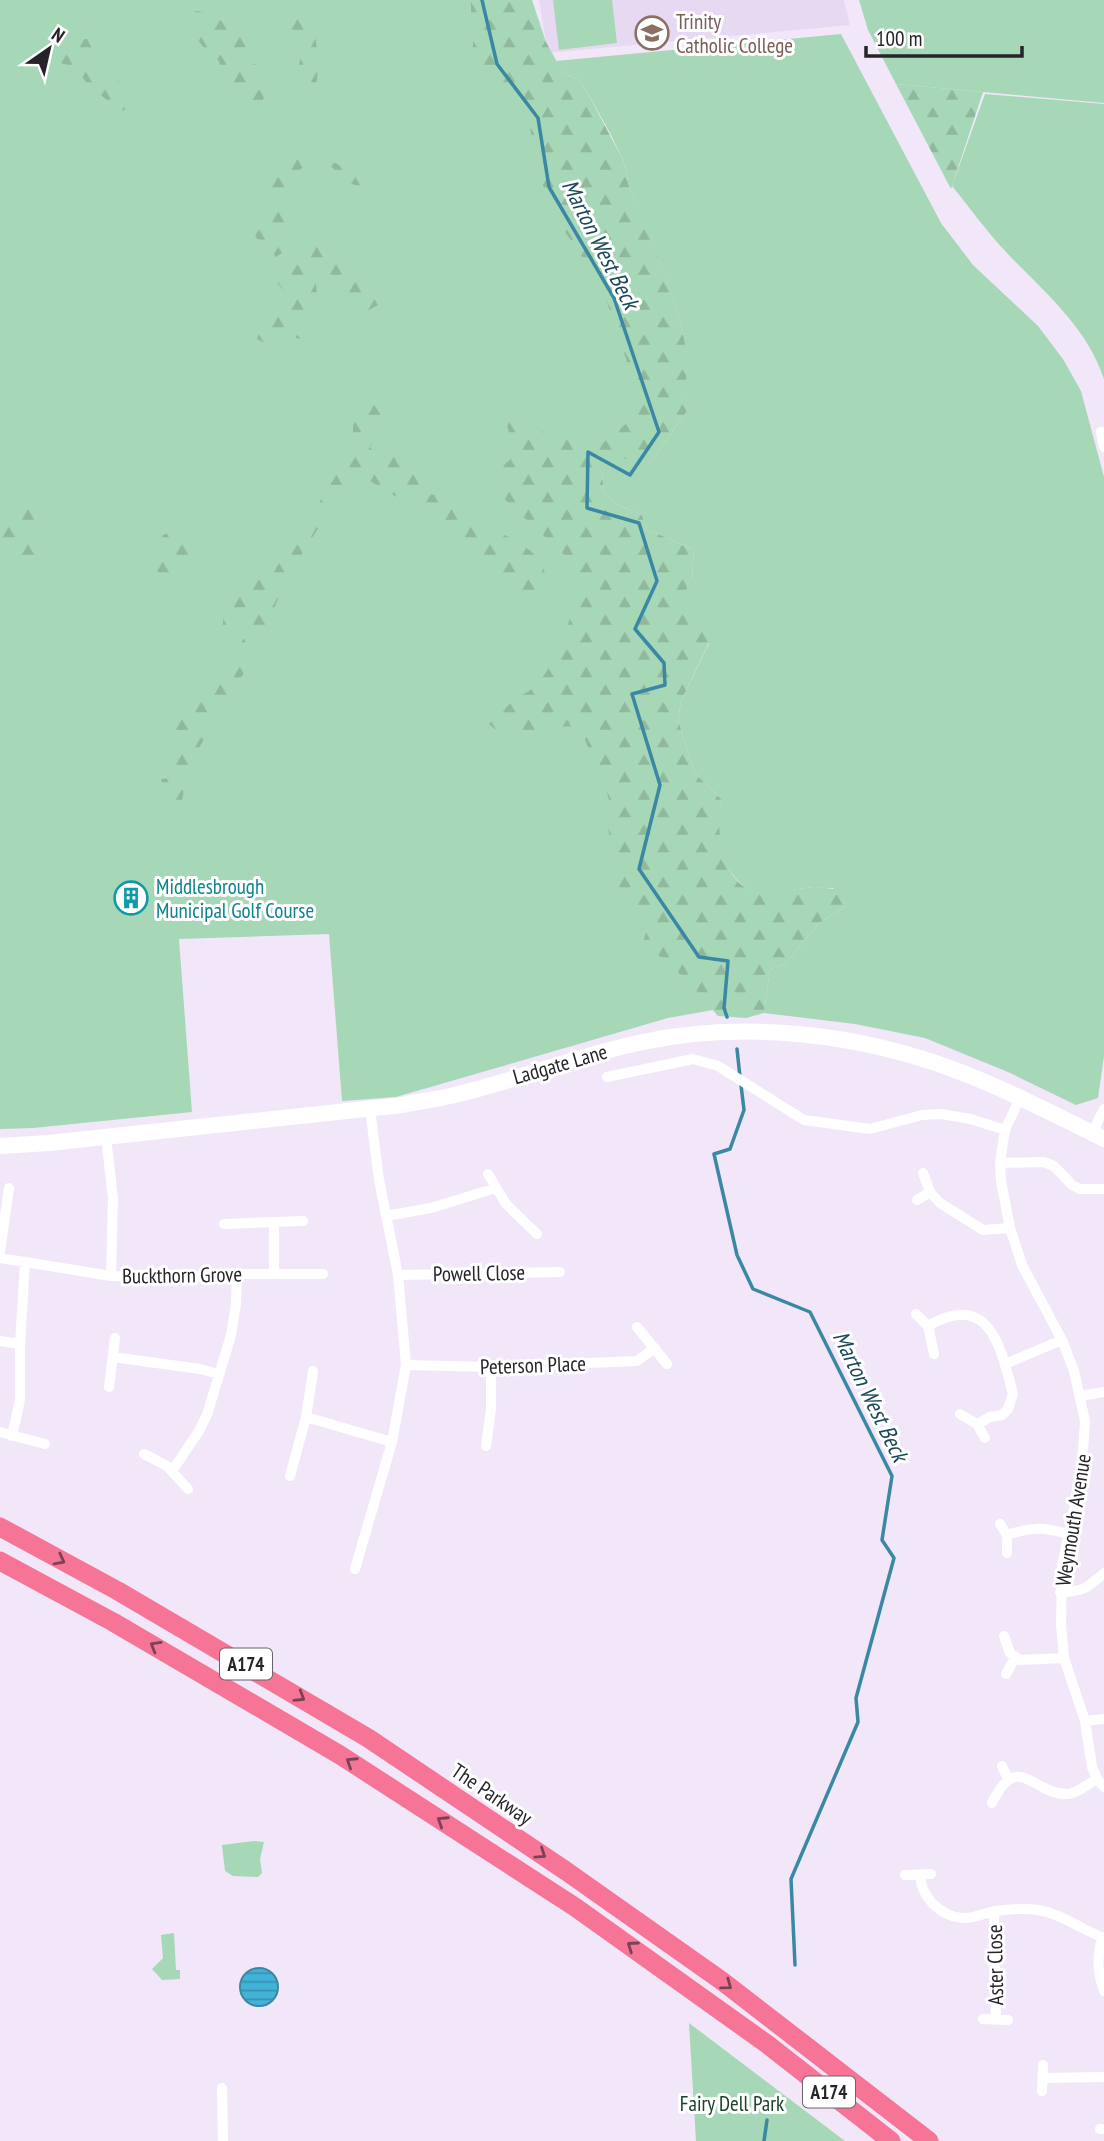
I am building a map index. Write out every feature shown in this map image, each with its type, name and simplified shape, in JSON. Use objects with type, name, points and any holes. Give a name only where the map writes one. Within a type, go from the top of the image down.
[{"type":"highway","name":"The Parkway","points":[[0,1527],[130,1598],[368,1738],[566,1871],[711,1973],[929,2141]]},
{"type":"highway","name":"A174","points":[[0,1560],[113,1622],[329,1749],[575,1907],[767,2044],[891,2141]]},
{"type":"main road","name":"Ladgate Lane","points":[[0,1146],[370,1108],[455,1095],[646,1041],[759,1032],[810,1035],[861,1043],[953,1069],[1098,1136]]},
{"type":"street","points":[[1101,432],[1104,447]]},
{"type":"street","points":[[607,1077],[693,1059],[718,1066],[804,1120],[870,1129],[922,1115],[941,1114],[971,1119],[1005,1130]]},
{"type":"street","name":"Weymouth Avenue","points":[[1020,1098],[1005,1130],[1000,1163],[1010,1228],[1022,1265],[1062,1340],[1080,1396],[1085,1441],[1060,1592],[1064,1658],[1085,1721],[1093,1767],[1100,1783]]},
{"type":"street","points":[[355,1569],[391,1442],[406,1365],[398,1275],[379,1180],[370,1108]]},
{"type":"street","points":[[1098,1136],[1104,1109]]},
{"type":"street","points":[[106,1137],[113,1198],[111,1276]]},
{"type":"street","points":[[1000,1163],[1044,1162],[1054,1166],[1080,1189],[1104,1189]]},
{"type":"street","points":[[923,1172],[930,1192],[940,1203],[983,1230],[1010,1228]]},
{"type":"street","points":[[488,1174],[506,1203],[537,1234]]},
{"type":"street","points":[[0,1252],[9,1188]]},
{"type":"street","points":[[386,1216],[431,1208],[496,1188]]},
{"type":"street","points":[[918,1200],[930,1192]]},
{"type":"street","points":[[224,1224],[303,1221]]},
{"type":"street","points":[[274,1222],[274,1274]]},
{"type":"street","name":"Buckthorn Grove","points":[[0,1258],[111,1276],[177,1278],[237,1274],[323,1274]]},
{"type":"street","points":[[12,1436],[20,1400],[25,1262]]},
{"type":"street","name":"Powell Close","points":[[398,1275],[560,1272]]},
{"type":"street","points":[[172,1471],[207,1415],[231,1335],[237,1274]]},
{"type":"street","points":[[916,1314],[928,1326],[934,1354]]},
{"type":"street","points":[[928,1326],[953,1316],[976,1318],[989,1327],[997,1338],[1013,1394],[1012,1402],[1002,1415],[990,1417],[977,1424]]},
{"type":"street","points":[[637,1326],[667,1364]]},
{"type":"street","points":[[109,1387],[115,1338]]},
{"type":"street","points":[[1005,1364],[1062,1340]]},
{"type":"street","points":[[0,1341],[20,1344]]},
{"type":"street","name":"Peterson Place","points":[[406,1365],[491,1367],[637,1361],[655,1349]]},
{"type":"street","points":[[113,1357],[219,1374]]},
{"type":"street","points":[[486,1446],[491,1409],[491,1367]]},
{"type":"street","points":[[290,1476],[306,1418],[313,1371]]},
{"type":"street","points":[[1080,1396],[1104,1392]]},
{"type":"street","points":[[960,1414],[977,1424],[985,1438]]},
{"type":"street","points":[[306,1418],[391,1442]]},
{"type":"street","points":[[0,1432],[45,1444]]},
{"type":"street","points":[[144,1454],[172,1471],[188,1489]]},
{"type":"street","points":[[1000,1524],[1007,1535],[1007,1553]]},
{"type":"street","points":[[1007,1535],[1044,1527],[1068,1534]]},
{"type":"street","points":[[1060,1592],[1078,1592],[1088,1588],[1104,1573]]},
{"type":"street","points":[[1004,1636],[1010,1653],[1020,1660],[1064,1658]]},
{"type":"street","points":[[1006,1674],[1015,1658]]},
{"type":"street","points":[[1085,1721],[1104,1718]]},
{"type":"street","points":[[1002,1766],[1008,1779]]},
{"type":"street","points":[[992,1803],[1008,1779],[1024,1778],[1061,1794],[1070,1795],[1100,1783]]},
{"type":"street","points":[[905,1875],[926,1875],[920,1883],[928,1899],[943,1912],[962,1918],[1019,1908],[1040,1910],[1103,1937],[1097,1956],[1097,1969],[1104,1991]]},
{"type":"street","name":"Aster Close","points":[[994,1911],[996,2019]]},
{"type":"street","name":"Aster Close","points":[[984,2019],[1008,2020]]},
{"type":"street","points":[[1042,2091],[1043,2066]]},
{"type":"street","points":[[1043,2078],[1104,2077]]},
{"type":"street","points":[[222,2088],[223,2141]]},
{"type":"shaded area","name":"Trinity Catholic College","points":[[539,0],[844,0],[850,25],[548,53]]},
{"type":"green space","name":"Middlesbrough Municipal Golf Course","points":[[0,0],[482,0],[538,118],[614,298],[659,432],[640,459],[652,461],[687,411],[683,331],[648,228],[630,190],[623,160],[586,90],[577,79],[563,73],[556,61],[841,34],[941,223],[973,265],[1038,326],[1063,359],[1081,391],[1104,477],[1104,1056],[1098,1098],[1076,1105],[1008,1072],[925,1038],[855,1024],[764,1013],[770,969],[786,963],[819,923],[847,906],[833,888],[768,893],[751,890],[734,877],[728,867],[718,832],[722,800],[694,772],[678,719],[681,701],[709,643],[680,602],[692,576],[694,550],[647,529],[642,515],[616,504],[604,493],[602,472],[589,452],[635,628],[724,1008],[668,1018],[396,1097],[342,1101],[329,934],[179,939],[192,1112],[0,1129]]},
{"type":"green space","points":[[284,0],[295,2],[304,9],[314,31],[317,81],[309,90],[298,82],[301,46],[288,24]]},
{"type":"green space","points":[[471,0],[532,0],[546,42],[563,73],[577,79],[586,90],[623,160],[630,190],[648,227],[683,331],[687,411],[652,461],[626,459],[606,453],[602,472],[604,493],[616,504],[642,515],[647,529],[694,550],[692,576],[681,602],[709,642],[681,701],[678,719],[694,772],[722,800],[719,830],[725,859],[731,873],[739,882],[757,892],[816,887],[849,892],[847,906],[819,923],[786,963],[770,969],[764,1013],[746,1018],[718,1016],[687,980],[643,942],[648,926],[615,882],[615,864],[606,818],[610,803],[579,726],[550,727],[510,735],[489,724],[513,701],[536,685],[548,669],[568,626],[575,579],[574,564],[499,494],[492,473],[510,460],[512,443],[507,426],[514,411],[549,436],[579,443],[604,442],[638,417],[640,400],[605,296],[592,271],[563,229],[539,177],[529,121],[479,72],[471,59],[475,30]]},
{"type":"green space","points":[[553,0],[612,0],[617,43],[559,50]]},
{"type":"green space","points":[[859,0],[1104,0],[1104,103],[896,84],[868,30]]},
{"type":"green space","points":[[186,10],[215,17],[250,45],[247,59],[263,69],[268,79],[263,101],[254,103],[222,75],[219,61],[181,18]]},
{"type":"green space","points":[[88,39],[99,67],[125,86],[136,98],[123,111],[89,87],[76,67],[56,62],[51,42],[60,48],[69,40]]},
{"type":"green space","points":[[896,84],[983,92],[951,189]]},
{"type":"green space","points":[[985,94],[1104,104],[1104,379],[1076,327],[1000,245],[952,186]]},
{"type":"green space","points":[[293,157],[327,159],[347,169],[364,168],[377,172],[370,186],[355,185],[334,177],[334,169],[325,163],[319,172],[302,168],[284,181],[284,191],[292,197],[285,251],[276,257],[271,251],[277,239],[257,239],[250,217],[273,202],[270,192],[272,175]]},
{"type":"green space","points":[[313,235],[341,252],[354,272],[380,296],[378,305],[365,312],[337,281],[324,272],[315,274],[317,295],[308,305],[311,321],[301,339],[291,337],[296,325],[287,325],[272,347],[257,339],[263,313],[290,304],[287,295],[275,280],[279,269],[291,264],[297,250],[308,246]]},
{"type":"green space","points":[[374,405],[384,419],[370,448],[379,455],[415,458],[425,471],[429,494],[443,496],[533,553],[544,569],[547,596],[537,600],[494,574],[468,552],[443,536],[402,500],[370,481],[354,476],[290,574],[271,616],[266,636],[188,766],[181,806],[174,808],[168,800],[161,779],[170,778],[177,760],[179,740],[175,728],[186,707],[198,703],[214,691],[257,615],[257,604],[246,609],[229,629],[223,632],[224,616],[231,596],[243,575],[253,572],[259,580],[269,581],[295,534],[309,519],[353,448],[353,420]]},
{"type":"green space","points":[[0,499],[11,508],[29,506],[37,511],[36,543],[41,563],[31,577],[17,558],[0,543]]},
{"type":"green space","points":[[176,530],[188,530],[190,554],[179,575],[163,577],[156,570],[152,551],[163,535]]},
{"type":"green space","points":[[264,1842],[260,1859],[262,1873],[258,1877],[233,1876],[225,1871],[222,1845]]},
{"type":"green space","points":[[174,1933],[176,1970],[180,1970],[180,1979],[162,1980],[152,1969],[163,1958],[161,1935]]},
{"type":"green space","name":"Fairy Dell Park","points":[[689,2023],[845,2141],[696,2141]]},
{"type":"water","points":[[259,1968],[272,1974],[278,1987],[272,2000],[259,2006],[246,2000],[240,1987],[246,1974]]},
{"type":"waterway","name":"Marton West Beck","points":[[482,0],[497,64],[538,118],[549,187],[614,298],[659,432],[630,475],[588,452],[587,508],[639,523],[657,581],[635,629],[664,663],[665,685],[632,694],[660,785],[639,869],[699,957],[728,961],[724,1008],[727,1017]]},
{"type":"waterway","name":"Marton West Beck","points":[[737,1049],[740,1077]]},
{"type":"waterway","name":"Marton West Beck","points":[[741,1085],[744,1110],[730,1149],[714,1154],[737,1255],[753,1289],[810,1312],[892,1476],[882,1540],[894,1558],[856,1698],[858,1722],[791,1879],[795,1965]]},
{"type":"waterway","name":"Marton West Beck","points":[[764,2141],[767,2120]]},
{"type":"place","name":"Trinity Catholic College","points":[[652,33]]},
{"type":"place","name":"Middlesbrough Municipal Golf Course","points":[[131,898]]}]
